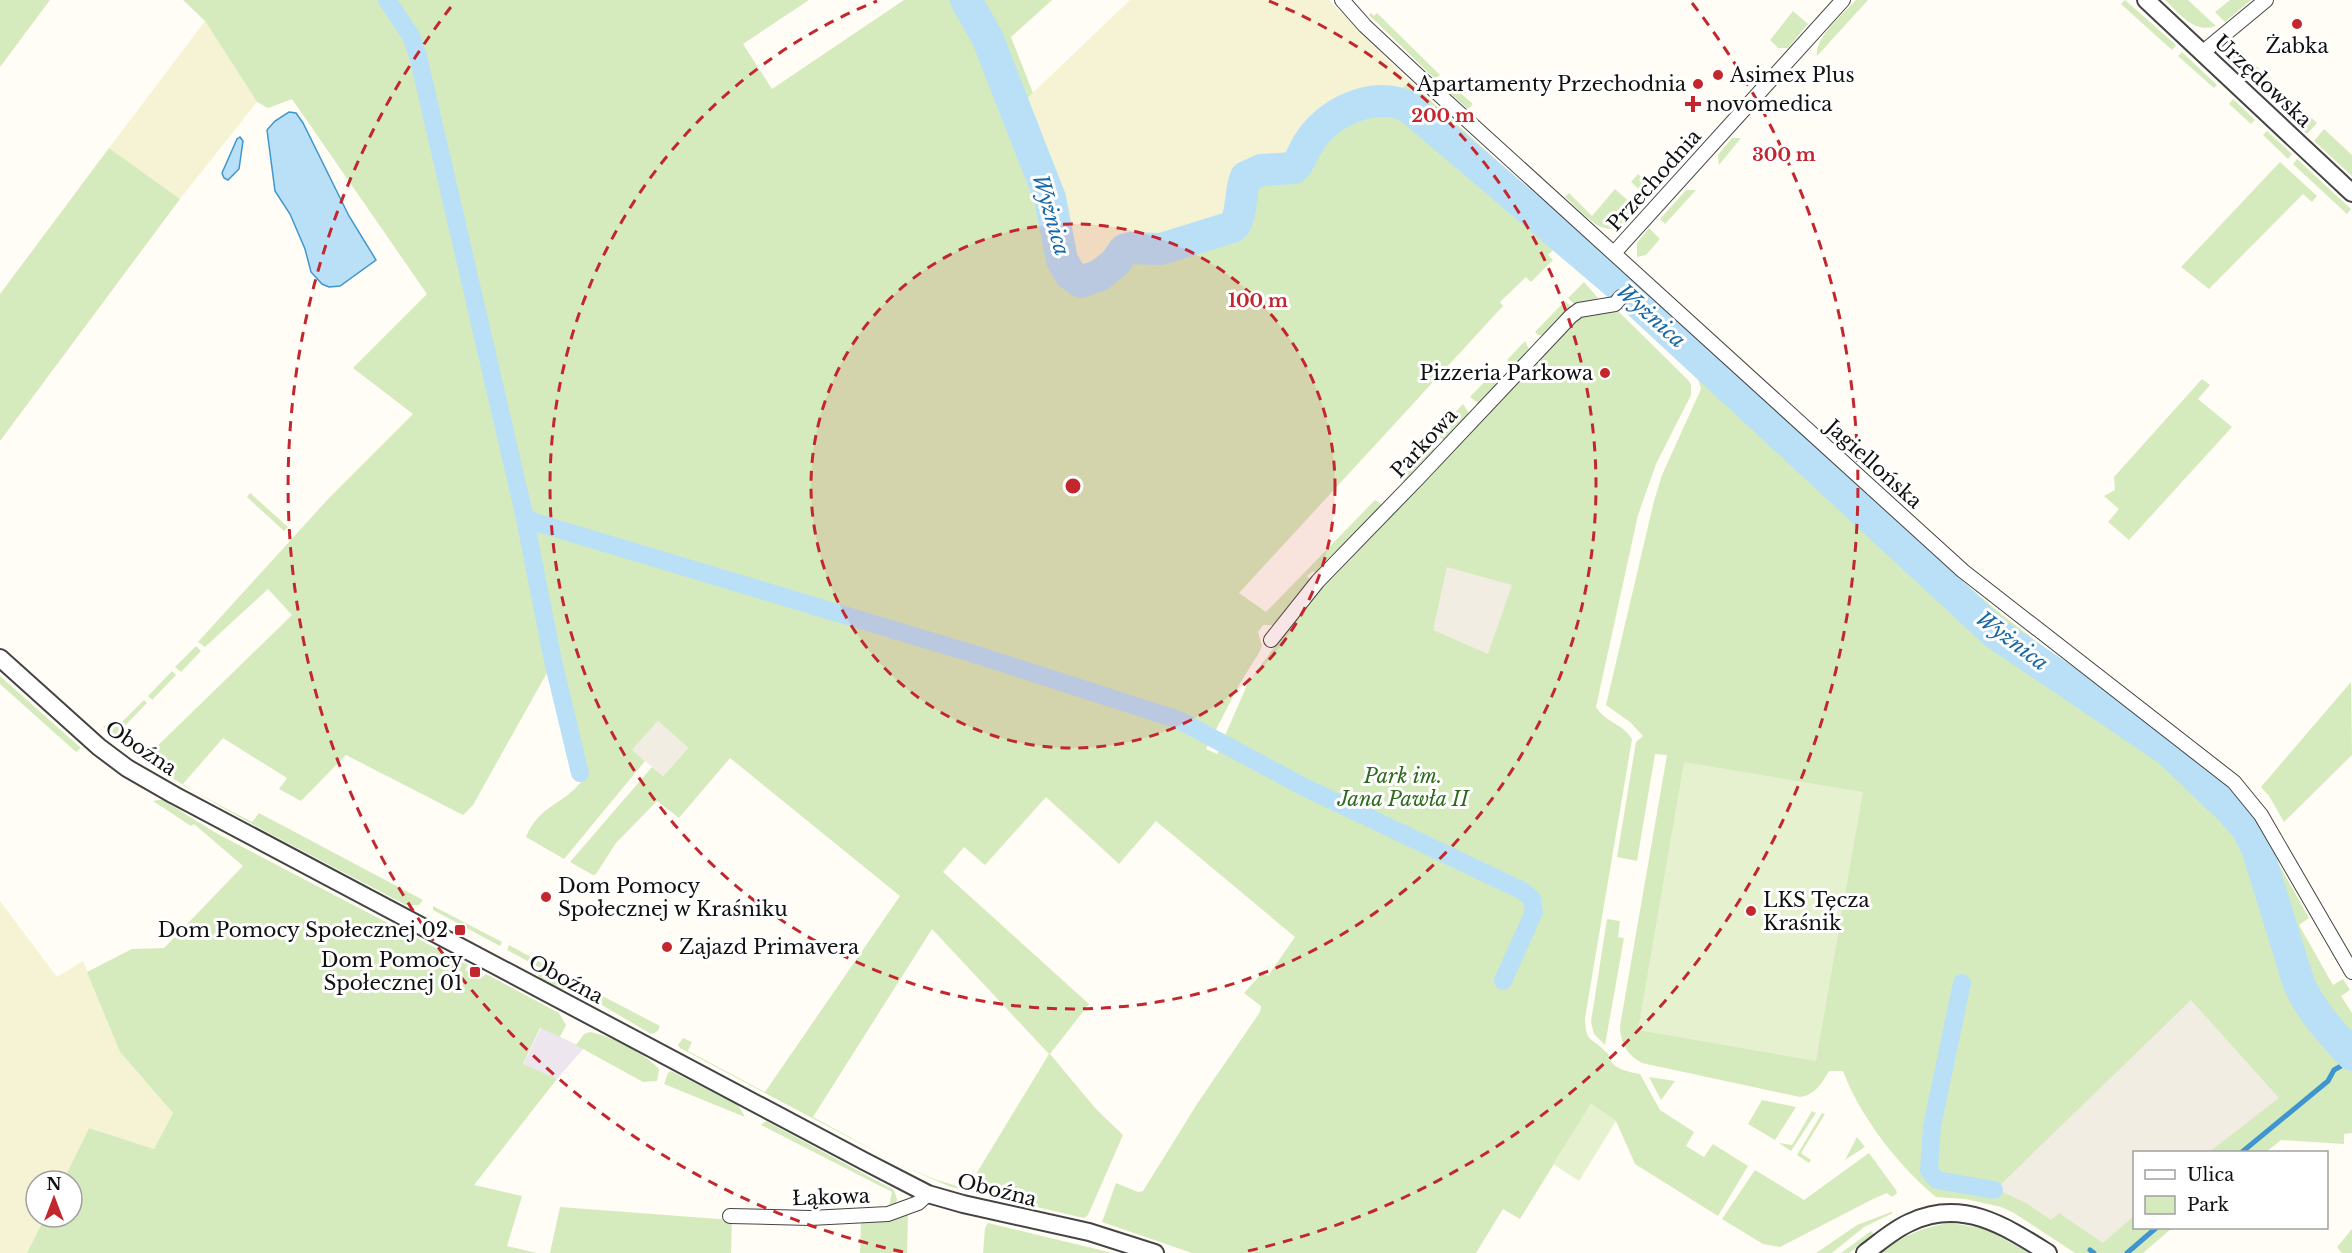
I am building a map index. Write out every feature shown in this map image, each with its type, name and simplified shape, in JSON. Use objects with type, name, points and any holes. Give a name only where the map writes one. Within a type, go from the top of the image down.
[{"type":"street","name":"Jagiellońska","points":[[1342,0],[1365,26],[1963,571],[2234,782],[2261,815],[2352,972]]},
{"type":"street","name":"Przechodnia","points":[[1614,253],[1843,0]]},
{"type":"street","name":"Urzędowska","points":[[2146,0],[2352,193]]},
{"type":"street","points":[[2202,53],[2266,0]]},
{"type":"street","name":"Parkowa","points":[[1271,640],[1318,581],[1571,316],[1579,310],[1615,304],[1640,276]]},
{"type":"street","name":"Oboźna","points":[[0,658],[99,747],[128,768],[174,795],[928,1194],[1089,1232],[1155,1253]]},
{"type":"street","name":"Łąkowa","points":[[730,1216],[810,1218],[888,1214],[918,1203],[928,1194]]},
{"type":"street","points":[[1865,1253],[1911,1222],[1927,1216],[1952,1212],[1991,1220],[2008,1227],[2048,1253]]},
{"type":"shaded area","points":[[1130,0],[1329,0],[1409,81],[1392,100],[1357,106],[1328,120],[1308,144],[1294,168],[1271,168],[1237,224],[1161,249],[1130,248],[1124,250],[1115,263],[1100,275],[1081,282],[1070,274],[1062,260],[1050,198],[1019,106]]},
{"type":"shaded area","points":[[205,21],[257,102],[180,199],[109,148]]},
{"type":"shaded area","points":[[1447,567],[1512,585],[1488,654],[1433,630]]},
{"type":"shaded area","points":[[658,721],[688,748],[663,776],[632,750]]},
{"type":"shaded area","points":[[0,901],[57,977],[83,961],[120,1052],[173,1113],[154,1149],[89,1128],[69,1169],[24,1169],[24,1229],[39,1229],[27,1253],[0,1253]]},
{"type":"shaded area","points":[[2191,1000],[2279,1098],[2210,1151],[2133,1151],[2133,1217],[2103,1243],[2059,1213],[2051,1220],[2026,1203],[1996,1189]]},
{"type":"shaded area","points":[[541,1028],[584,1048],[557,1079],[523,1065]]},
{"type":"green space","points":[[0,0],[50,0],[0,67]]},
{"type":"green space","name":"Park im. Jana Pawła II","points":[[183,0],[809,0],[743,44],[772,89],[904,0],[1052,0],[1011,37],[1033,93],[1019,106],[1050,198],[1062,260],[1070,273],[1081,282],[1100,275],[1115,263],[1124,250],[1130,248],[1161,249],[1232,227],[1240,211],[1246,177],[1261,170],[1294,168],[1308,144],[1328,120],[1357,106],[1392,100],[1409,81],[1606,259],[1628,280],[1629,284],[1617,296],[1611,296],[1590,276],[1594,272],[1562,241],[1548,255],[1553,260],[1531,282],[1526,277],[1500,302],[1503,306],[1239,593],[1266,612],[1375,500],[1382,505],[1382,508],[1317,574],[1313,571],[1307,576],[1311,580],[1279,625],[1263,625],[1258,632],[1262,646],[1260,651],[1239,685],[1206,749],[1217,754],[1248,683],[1319,586],[1578,317],[1615,308],[1688,380],[1691,384],[1691,395],[1656,464],[1638,515],[1596,707],[1600,713],[1628,733],[1632,739],[1585,1018],[1586,1026],[1590,1039],[1609,1055],[1616,1066],[1640,1074],[1660,1110],[1694,1132],[1686,1146],[1704,1157],[1713,1144],[1748,1166],[1718,1216],[1635,1164],[1616,1121],[1591,1104],[1520,1219],[1503,1209],[1476,1253],[1192,1253],[1102,1222],[1116,1183],[1138,1192],[1143,1191],[1197,1104],[1260,1012],[1261,1006],[1244,993],[1263,972],[1268,976],[1295,937],[1156,821],[1119,864],[1046,797],[985,865],[964,847],[943,872],[1089,1004],[1050,1054],[1096,1109],[1123,1135],[1088,1215],[1084,1218],[951,1187],[900,1165],[967,1189],[1049,1054],[932,929],[813,1117],[884,1156],[680,1048],[678,1045],[683,1038],[692,1042],[688,1051],[765,1092],[900,896],[730,758],[679,818],[657,801],[616,843],[596,874],[593,875],[570,862],[652,767],[663,776],[688,748],[658,721],[633,749],[645,761],[564,859],[526,837],[531,826],[544,812],[567,796],[581,782],[553,662],[473,805],[463,815],[346,755],[301,801],[279,789],[287,778],[223,738],[183,784],[143,760],[292,615],[268,589],[205,647],[198,642],[329,498],[413,414],[353,368],[427,294],[292,99],[268,108],[257,102],[205,21]]},
{"type":"green space","points":[[1856,0],[1868,0],[1817,56],[1820,41]]},
{"type":"green space","points":[[2125,0],[2176,45],[2172,50],[2121,4]]},
{"type":"green space","points":[[2165,0],[2188,0],[2216,26],[2208,28],[2194,25]]},
{"type":"green space","points":[[2230,0],[2251,0],[2225,22],[2215,12]]},
{"type":"green space","points":[[1793,11],[1808,24],[1788,48],[1778,48],[1770,40]]},
{"type":"green space","points":[[1371,13],[1374,16],[1377,13],[1440,75],[1435,79],[1369,15]]},
{"type":"green space","points":[[2230,42],[2245,55],[2235,65],[2225,54],[2225,49]]},
{"type":"green space","points":[[2182,52],[2217,85],[2214,88],[2178,56]]},
{"type":"green space","points":[[2253,63],[2317,123],[2307,134],[2243,72]]},
{"type":"green space","points":[[1447,81],[1473,104],[1468,109],[1444,88]]},
{"type":"green space","points":[[2233,99],[2255,120],[2251,124],[2229,104]]},
{"type":"green space","points":[[2324,129],[2352,155],[2352,176],[2314,141]]},
{"type":"green space","points":[[2267,131],[2292,154],[2288,159],[2263,135]]},
{"type":"green space","points":[[1732,138],[1741,138],[1719,165],[1718,155]]},
{"type":"green space","points":[[109,148],[180,199],[0,441],[0,294]]},
{"type":"green space","points":[[2297,159],[2351,209],[2347,214],[2293,164]]},
{"type":"green space","points":[[2280,162],[2317,196],[2312,202],[2303,194],[2209,289],[2181,267]]},
{"type":"green space","points":[[1638,174],[1651,186],[1652,190],[1633,210],[1637,214],[1627,224],[1617,228],[1608,229],[1591,221],[1565,197],[1569,193],[1592,216],[1615,189],[1632,204],[1642,192],[1631,182]]},
{"type":"green space","points":[[1686,190],[1696,190],[1665,224],[1660,219]]},
{"type":"green space","points":[[1649,228],[1660,239],[1646,255],[1637,257],[1637,243]]},
{"type":"green space","points":[[1584,282],[1598,298],[1577,307],[1568,298]]},
{"type":"green space","points":[[1635,289],[1639,290],[1880,511],[1882,516],[1875,524],[1995,633],[2168,750],[2247,828],[2257,848],[2299,984],[2322,1022],[2352,1055],[2352,1060],[2334,1070],[2328,1081],[2243,1151],[2133,1151],[2133,1229],[2171,1229],[2143,1253],[2075,1253],[2001,1207],[1965,1199],[1936,1197],[1922,1185],[1882,1140],[1859,1105],[1843,1071],[1829,1071],[1814,1091],[1800,1097],[1642,1063],[1625,1048],[1620,1026],[1667,755],[1655,754],[1637,861],[1617,857],[1636,742],[1643,736],[1630,722],[1606,705],[1654,501],[1662,475],[1701,389],[1698,379],[1622,307],[1622,301]]},
{"type":"green space","points":[[1565,301],[1574,309],[1546,336],[1538,335],[1535,332]]},
{"type":"green space","points":[[1525,341],[1530,351],[1516,367],[1507,360]]},
{"type":"green space","points":[[1489,377],[1494,382],[1496,380],[1496,387],[1479,404],[1470,397]]},
{"type":"green space","points":[[2202,379],[2210,385],[2198,399],[2232,427],[2129,540],[2108,522],[2119,509],[2104,496],[2115,490],[2114,477]]},
{"type":"green space","points":[[1463,404],[1470,415],[1446,440],[1443,440],[1436,433]]},
{"type":"green space","points":[[1430,440],[1436,451],[1405,483],[1397,475]]},
{"type":"green space","points":[[250,493],[288,527],[284,531],[247,497]]},
{"type":"green space","points":[[1889,519],[2001,614],[2162,739],[2206,770],[2242,804],[2254,820],[2309,918],[2299,925],[2333,985],[2343,979],[2350,990],[2341,996],[2352,1013],[2352,1053],[2328,1029],[2301,985],[2259,849],[2248,827],[2169,748],[1996,631],[1880,526]]},
{"type":"green space","points":[[196,646],[201,651],[181,672],[175,667]]},
{"type":"green space","points":[[172,671],[176,675],[152,700],[148,696]]},
{"type":"green space","points":[[0,676],[81,748],[76,752],[0,684]]},
{"type":"green space","points":[[2351,682],[2352,755],[2284,822],[2261,787]]},
{"type":"green space","points":[[144,700],[147,703],[114,737],[103,727],[109,723],[123,721]]},
{"type":"green space","name":"LKS Tęcza Kraśnik","points":[[1684,762],[1863,792],[1816,1061],[1638,1030]]},
{"type":"green space","points":[[197,793],[252,822],[259,813],[423,900],[419,905],[406,905]]},
{"type":"green space","points":[[163,800],[216,833],[468,965],[465,970],[481,978],[486,974],[559,1013],[566,1025],[560,1037],[540,1028],[523,1064],[557,1079],[474,1185],[522,1196],[507,1246],[537,1253],[27,1253],[39,1229],[84,1229],[84,1169],[69,1169],[89,1128],[154,1149],[173,1113],[120,1052],[87,972],[132,949],[164,948],[243,866],[194,824],[191,826],[153,801]]},
{"type":"green space","points":[[433,906],[502,942],[500,946],[433,910]]},
{"type":"green space","points":[[1607,919],[1620,921],[1618,937],[1624,938],[1605,1045],[1594,1034],[1591,1022]]},
{"type":"green space","points":[[509,945],[573,980],[570,984],[507,950]]},
{"type":"green space","points":[[536,972],[568,989],[559,989],[550,985]]},
{"type":"green space","points":[[591,990],[660,1026],[658,1031],[651,1034],[590,998]]},
{"type":"green space","points":[[590,1032],[618,1041],[645,1057],[659,1069],[657,1081],[643,1082],[576,1045],[584,1034]]},
{"type":"green space","points":[[2352,1061],[2352,1133],[2344,1134],[2344,1144],[2281,1140],[2267,1151],[2245,1151],[2328,1082],[2335,1071]]},
{"type":"green space","points":[[671,1071],[738,1105],[745,1117],[664,1084]]},
{"type":"green space","points":[[1649,1077],[1675,1081],[1661,1100]]},
{"type":"green space","points":[[1762,1100],[1796,1107],[1775,1140],[1748,1124]]},
{"type":"green space","points":[[1591,1104],[1616,1121],[1579,1181],[1553,1164]]},
{"type":"green space","points":[[1812,1111],[1816,1113],[1791,1151],[1779,1143],[1792,1145]]},
{"type":"green space","points":[[1822,1113],[1825,1114],[1801,1153],[1811,1160],[1809,1163],[1797,1155]]},
{"type":"green space","points":[[766,1121],[894,1190],[896,1205],[888,1211],[892,1192],[761,1125]]},
{"type":"green space","points":[[1857,1137],[1865,1147],[1845,1160]]},
{"type":"green space","points":[[1869,1153],[1896,1190],[1897,1193],[1892,1197],[1887,1193],[1873,1199],[1780,1247],[1763,1244],[1722,1219],[1755,1170],[1804,1200]]},
{"type":"green space","points":[[560,1207],[732,1220],[731,1253],[550,1253]]},
{"type":"green space","points":[[1893,1213],[1864,1227],[1832,1253],[1816,1253],[1857,1225]]},
{"type":"green space","points":[[908,1214],[907,1253],[860,1253],[861,1220]]},
{"type":"green space","points":[[988,1223],[1113,1253],[983,1253],[985,1228]]},
{"type":"green space","points":[[1951,1223],[1986,1229],[2029,1253],[1880,1253],[1913,1233]]},
{"type":"green space","points":[[2352,1229],[2352,1253],[2342,1253],[2337,1247]]},
{"type":"green space","points":[[1871,1231],[1874,1234],[1849,1253],[1841,1253]]},
{"type":"water","points":[[289,112],[296,113],[303,123],[349,216],[376,260],[340,286],[329,287],[322,284],[311,272],[305,249],[290,214],[275,191],[267,130],[275,121]]},
{"type":"water","points":[[240,137],[243,141],[239,169],[228,180],[222,173]]},
{"type":"waterway","points":[[387,0],[411,36],[418,56],[524,514],[531,521],[974,654],[1179,720],[1302,786],[1523,891],[1532,899],[1534,912],[1503,981]]},
{"type":"waterway","name":"Wyżnica","points":[[966,0],[987,37],[1050,198],[1062,260],[1070,274],[1081,282],[1100,275],[1115,263],[1124,250],[1130,248],[1161,249],[1232,227],[1238,218],[1246,177],[1261,170],[1294,168],[1316,133],[1327,122],[1352,107],[1381,101],[1395,102],[1409,107],[1629,294],[1995,633],[2168,750],[2231,810],[2247,828],[2257,848],[2299,984],[2322,1022],[2352,1055]]},
{"type":"waterway","points":[[524,514],[553,661],[580,773]]},
{"type":"waterway","points":[[1962,983],[1932,1126],[1929,1171],[1937,1180],[1994,1190]]},
{"type":"waterway","points":[[2243,1151],[2328,1081],[2334,1070],[2352,1060]]},
{"type":"waterway","points":[[2127,1253],[2155,1229]]},
{"type":"waterway","points":[[2090,1250],[2094,1253]]},
{"type":"place","name":"Żabka","points":[[2297,24]]},
{"type":"place","name":"Asimex Plus","points":[[1718,75]]},
{"type":"place","name":"Apartamenty Przechodnia","points":[[1698,84]]},
{"type":"place","name":"novomedica","points":[[1693,104]]},
{"type":"place","name":"Pizzeria Parkowa","points":[[1605,373]]},
{"type":"place","name":"Dom Pomocy Społecznej w Kraśniku","points":[[546,897]]},
{"type":"place","name":"LKS Tęcza Kraśnik","points":[[1751,911]]},
{"type":"place","name":"Dom Pomocy Społecznej 02","points":[[460,930]]},
{"type":"place","name":"Zajazd Primavera","points":[[667,947]]},
{"type":"place","name":"Dom Pomocy Społecznej 01","points":[[475,972]]}]
